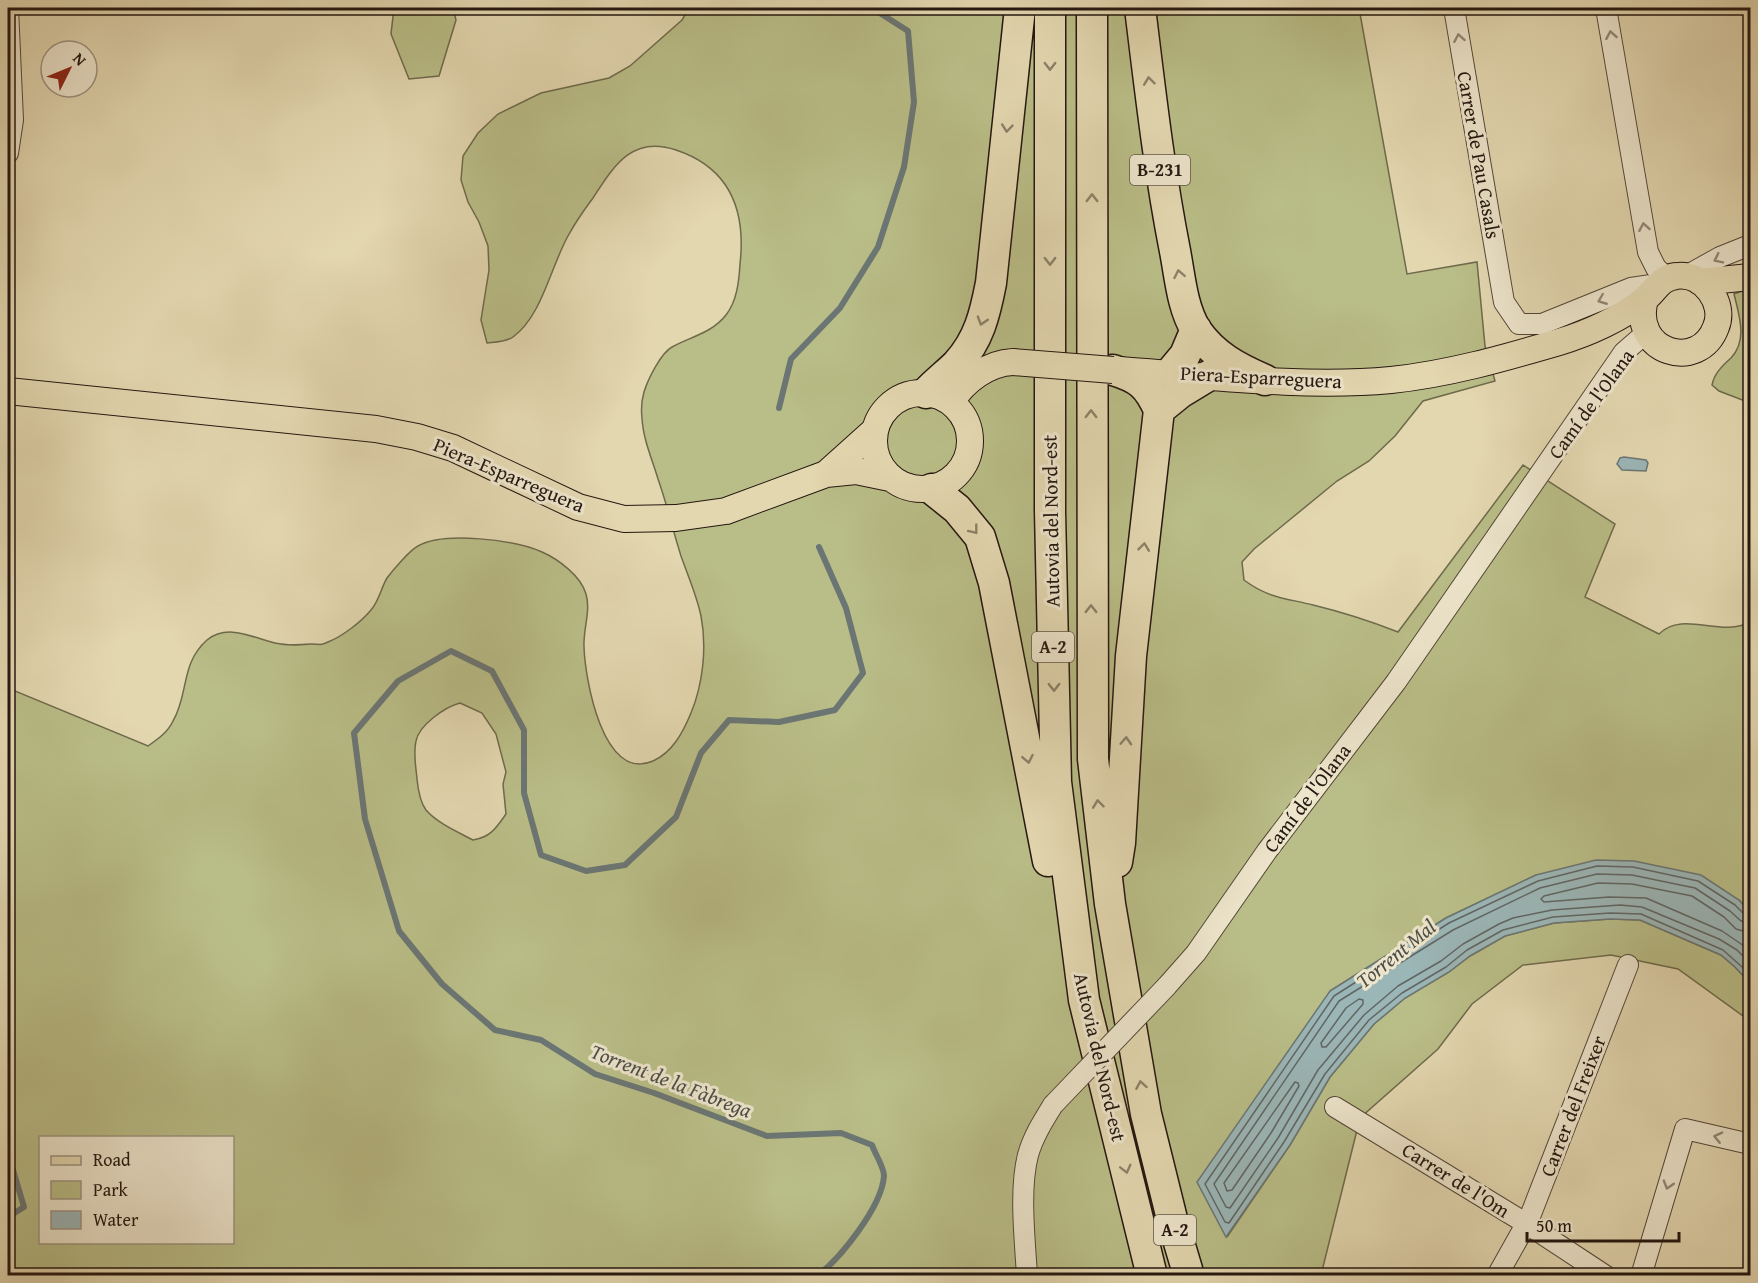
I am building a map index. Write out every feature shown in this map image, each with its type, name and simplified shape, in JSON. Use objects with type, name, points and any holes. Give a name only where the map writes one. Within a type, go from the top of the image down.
[{"type":"highway","points":[[939,397],[970,348],[980,329],[987,307],[1020,8]]},
{"type":"highway","name":"Autovia del Nord-est","points":[[1050,8],[1050,512],[1056,782],[1084,1000],[1152,1275]]},
{"type":"highway","name":"Autovia del Nord-est","points":[[1092,8],[1093,759],[1110,904],[1146,1114],[1172,1219],[1189,1275]]},
{"type":"highway","name":"B-231","points":[[1140,8],[1161,180],[1185,303],[1196,329],[1222,358],[1234,367],[1265,380]]},
{"type":"highway","points":[[1170,373],[1185,355],[1196,329]]},
{"type":"highway","points":[[1110,904],[1120,843],[1131,656],[1159,410],[1150,390],[1124,371]]},
{"type":"highway","points":[[1159,410],[1180,393],[1208,376]]},
{"type":"highway","points":[[932,489],[957,509],[980,537],[994,583],[1059,921],[1084,1000]]},
{"type":"main road","name":"Piera-Esparreguera","points":[[826,474],[875,430],[887,407],[898,398],[912,393],[939,397],[956,393],[978,374],[995,365],[1013,362],[1265,380],[1360,381],[1416,377],[1495,360],[1581,335],[1624,313],[1671,284],[1749,278]]},
{"type":"main road","name":"Piera-Esparreguera","points":[[1581,335],[1646,332],[1654,342],[1667,350],[1692,351],[1704,345],[1712,337],[1718,324],[1719,308],[1730,294],[1749,278]]},
{"type":"main road","points":[[1646,332],[1642,310],[1671,284],[1714,296],[1719,308]]},
{"type":"main road","name":"Piera-Esparreguera","points":[[8,392],[376,429],[417,437],[453,448],[578,507],[624,519],[676,518],[726,511],[826,474],[856,471],[890,478],[900,485],[916,490],[932,489]]},
{"type":"main road","points":[[932,489],[947,483],[960,473],[968,459],[971,444],[969,428],[962,413],[939,397]]},
{"type":"main road","points":[[875,430],[874,448],[878,462],[890,478]]},
{"type":"street","points":[[8,8],[13,120],[8,153]]},
{"type":"street","name":"Carrer de Pau Casals","points":[[1454,8],[1504,302],[1519,324],[1542,324],[1631,288],[1671,284]]},
{"type":"street","points":[[1606,8],[1648,252],[1656,268],[1671,284],[1720,257],[1750,246]]},
{"type":"street","name":"Camí de l'Olana","points":[[1027,1275],[1024,1208],[1026,1165],[1031,1147],[1053,1105],[1197,953],[1267,851],[1396,682],[1624,352],[1646,332]]},
{"type":"street","name":"Carrer del Freixer","points":[[1497,1275],[1527,1224],[1628,965]]},
{"type":"street","name":"Carrer de l'Om","points":[[1335,1107],[1606,1275]]},
{"type":"street","points":[[1641,1275],[1685,1129],[1750,1144]]},
{"type":"green space","points":[[394,8],[453,8],[456,20],[439,76],[409,79],[391,34]]},
{"type":"green space","points":[[689,8],[1359,8],[1407,274],[1477,262],[1485,346],[1495,381],[1423,401],[1395,436],[1369,461],[1337,481],[1254,549],[1242,562],[1244,580],[1269,594],[1366,620],[1398,632],[1523,465],[1615,524],[1585,597],[1659,634],[1679,624],[1727,627],[1750,622],[1750,913],[1739,900],[1536,875],[1446,918],[1330,991],[1227,1237],[1290,1145],[1330,1077],[1374,1024],[1405,998],[1505,936],[1554,923],[1610,919],[1640,920],[1721,955],[1735,967],[1750,983],[1750,1021],[1678,969],[1611,955],[1523,965],[1472,1004],[1438,1049],[1360,1118],[1321,1275],[8,1275],[8,688],[148,746],[171,725],[178,711],[193,659],[198,649],[215,635],[241,633],[284,645],[325,643],[346,632],[367,615],[376,603],[387,578],[415,548],[430,541],[480,539],[515,544],[542,552],[562,564],[583,587],[587,600],[584,647],[588,681],[600,724],[609,743],[621,757],[636,764],[653,761],[672,747],[684,727],[695,702],[701,678],[704,653],[703,628],[697,601],[646,441],[642,405],[644,392],[655,367],[668,350],[714,326],[726,315],[733,304],[740,270],[741,245],[737,209],[722,180],[710,168],[694,158],[661,146],[636,150],[617,165],[577,221],[562,248],[539,304],[523,328],[510,339],[487,343],[481,320],[489,270],[488,246],[468,202],[461,180],[463,156],[478,133],[498,114],[541,93],[609,78],[630,66],[682,20]],"holes":[[[460,703],[482,713],[496,734],[506,772],[503,784],[506,814],[489,834],[473,840],[442,823],[426,810],[418,787],[415,746],[418,735],[427,723],[447,708]]]},
{"type":"green space","points":[[1750,288],[1750,403],[1719,391],[1712,385],[1717,374],[1736,351],[1741,335],[1734,294]]},
{"type":"water","points":[[1620,458],[1646,460],[1648,463],[1646,471],[1622,470],[1617,464]]},
{"type":"water","name":"Torrent Mal","points":[[1596,860],[1634,861],[1701,875],[1739,900],[1750,913],[1750,983],[1721,955],[1640,920],[1610,919],[1554,923],[1505,936],[1405,998],[1374,1024],[1330,1077],[1290,1145],[1226,1237],[1197,1182],[1330,991],[1446,918],[1536,875]]},
{"type":"waterway","name":"Torrent de la Fàbrega","points":[[779,408],[791,359],[840,308],[878,247],[904,167],[914,102],[908,31],[872,8]]},
{"type":"waterway","name":"Torrent de la Fàbrega","points":[[817,1276],[827,1268],[859,1230],[882,1188],[884,1172],[872,1145],[841,1133],[767,1136],[654,1093],[595,1074],[541,1040],[495,1030],[442,984],[399,931],[365,819],[354,733],[398,681],[451,651],[492,671],[524,730],[524,793],[541,855],[586,871],[625,865],[676,817],[701,753],[729,720],[779,722],[835,710],[863,673],[846,608],[819,547]]},
{"type":"waterway","points":[[8,1153],[24,1207],[8,1217]]}]
